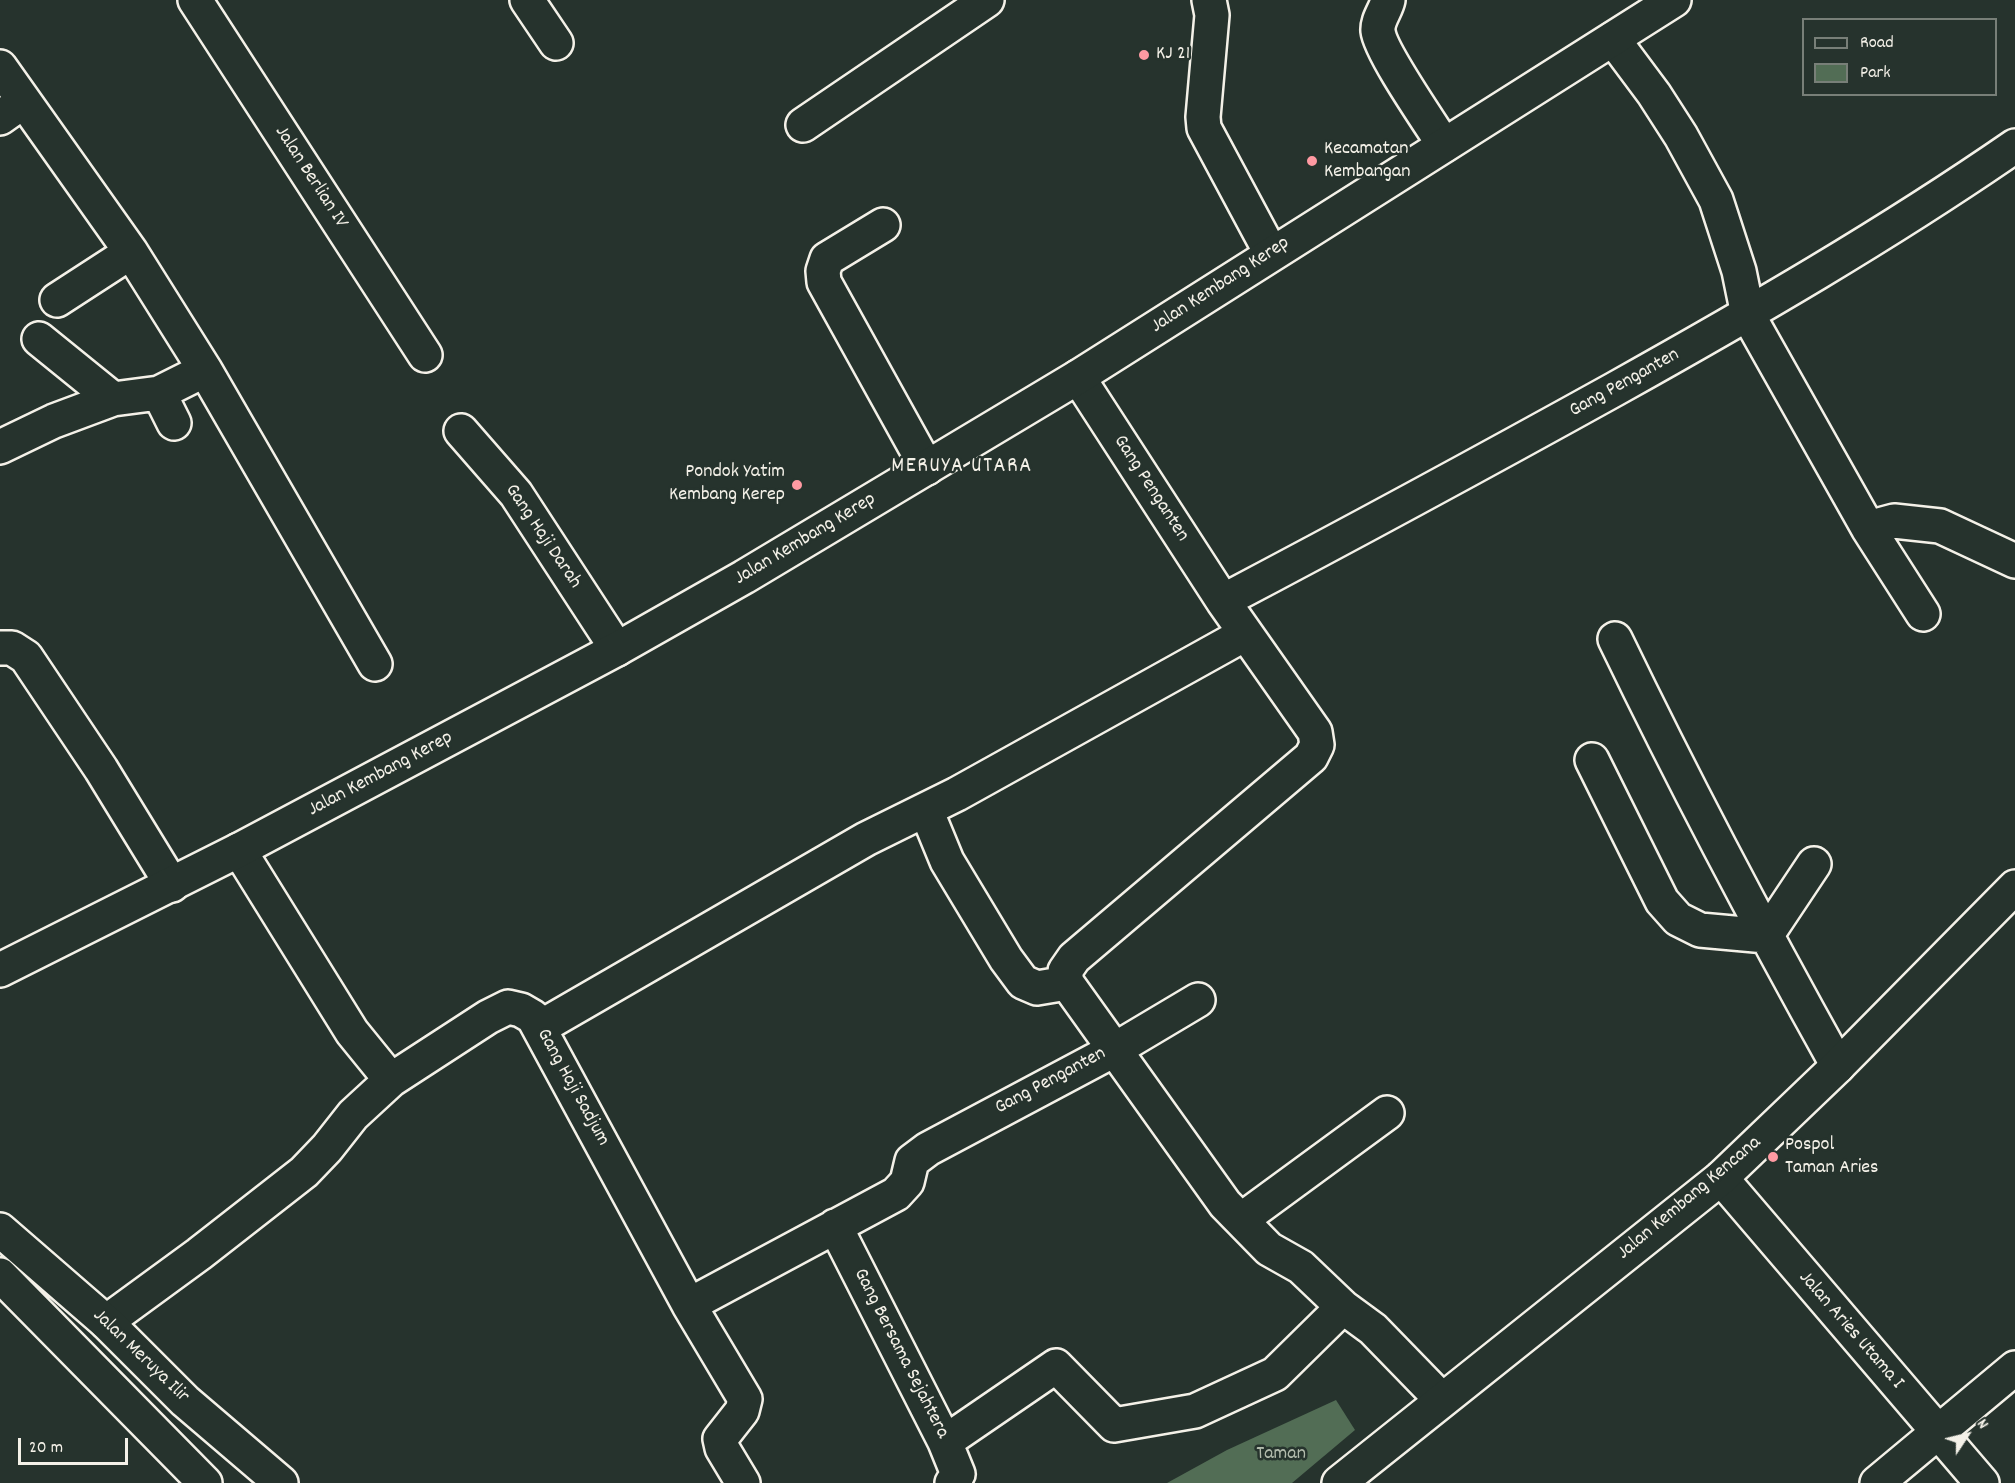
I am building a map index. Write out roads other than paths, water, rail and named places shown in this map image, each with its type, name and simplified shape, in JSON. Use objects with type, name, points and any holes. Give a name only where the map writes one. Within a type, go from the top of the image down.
[{"type":"street","name":"Jalan Berlian IV","points":[[195,0],[425,356]]},
{"type":"street","points":[[528,0],[556,43]]},
{"type":"street","points":[[803,125],[987,0]]},
{"type":"street","points":[[1209,0],[1212,15],[1204,128],[1271,253]]},
{"type":"street","points":[[1388,0],[1378,24],[1378,33],[1385,51],[1444,145]]},
{"type":"street","name":"Jalan Kembang Kerep","points":[[0,970],[239,850],[617,649],[744,578],[1078,377],[1674,0]]},
{"type":"street","points":[[1613,39],[1654,94],[1681,136],[1716,200],[1739,272],[1748,315],[1868,528],[1923,614]]},
{"type":"street","points":[[0,68],[12,110],[131,252],[205,370],[375,664]]},
{"type":"street","name":"Gang Penganten","points":[[1223,601],[1443,485],[1748,315],[1962,183],[2015,146]]},
{"type":"street","points":[[883,225],[827,259],[823,271],[824,282],[927,468]]},
{"type":"street","points":[[57,300],[131,252]]},
{"type":"street","points":[[39,339],[113,399]]},
{"type":"street","points":[[0,447],[54,421],[113,399],[159,393],[205,370]]},
{"type":"street","name":"Gang Penganten","points":[[689,1305],[896,1194],[906,1182],[912,1161],[928,1149],[1114,1050],[1067,983],[1065,971],[1074,958],[1311,757],[1317,745],[1315,732],[1245,634],[1078,377]]},
{"type":"street","points":[[159,393],[174,423]]},
{"type":"street","name":"Gang Haji Darah","points":[[461,431],[516,494],[617,649]]},
{"type":"street","points":[[1868,528],[1894,521],[1940,526],[2015,561]]},
{"type":"street","points":[[539,1028],[866,839],[957,794],[1245,634]]},
{"type":"street","points":[[1615,639],[1653,718],[1766,936],[1838,1066]]},
{"type":"street","points":[[0,648],[12,648],[26,657],[100,769],[172,885]]},
{"type":"street","points":[[1592,760],[1662,901],[1678,919],[1700,930],[1766,936]]},
{"type":"street","points":[[926,810],[947,861],[1006,959],[1023,982],[1037,988],[1067,983]]},
{"type":"street","points":[[239,850],[352,1032],[391,1080]]},
{"type":"street","points":[[1766,936],[1814,864]]},
{"type":"street","name":"Jalan Kembang Kencana","points":[[1339,1483],[1721,1178],[1838,1066],[2015,887]]},
{"type":"street","points":[[1198,1000],[1114,1050],[1225,1204],[1269,1249],[1301,1267],[1343,1308],[1373,1329],[1442,1400]]},
{"type":"street","name":"Gang Haji Sadjum","points":[[106,1322],[199,1254],[304,1172],[353,1115],[391,1080],[488,1017],[508,1007],[521,1010],[533,1017],[689,1305]]},
{"type":"street","points":[[1241,1221],[1387,1113]]},
{"type":"street","name":"Jalan Aries Utama I","points":[[1721,1178],[1982,1483]]},
{"type":"street","name":"Gang Bersama Sejahtera","points":[[835,1226],[945,1442],[958,1474],[952,1483]]},
{"type":"street","name":"Jalan Meruya Ilir","points":[[0,1230],[106,1322],[185,1401],[281,1483]]},
{"type":"street","name":"Jalan Meruya Ilir","points":[[0,1275],[205,1483]]},
{"type":"street","points":[[689,1305],[745,1399],[742,1411],[720,1439],[722,1448],[743,1483]]},
{"type":"street","points":[[945,1442],[1056,1366],[1114,1425],[1195,1411],[1275,1374],[1343,1308]]},
{"type":"street","points":[[1877,1483],[2015,1368]]},
{"type":"place","name":"KJ 21","points":[[1144,55]]},
{"type":"place","name":"Kecamatan Kembangan","points":[[1312,161]]},
{"type":"place","name":"Pondok Yatim Kembang Kerep","points":[[797,485]]},
{"type":"place","name":"Pospol Taman Aries","points":[[1773,1157]]},
{"type":"district","name":"MERUYA UTARA","points":[[962,468]]},
{"type":"park label","name":"Taman","points":[[1281,1455]]}]
